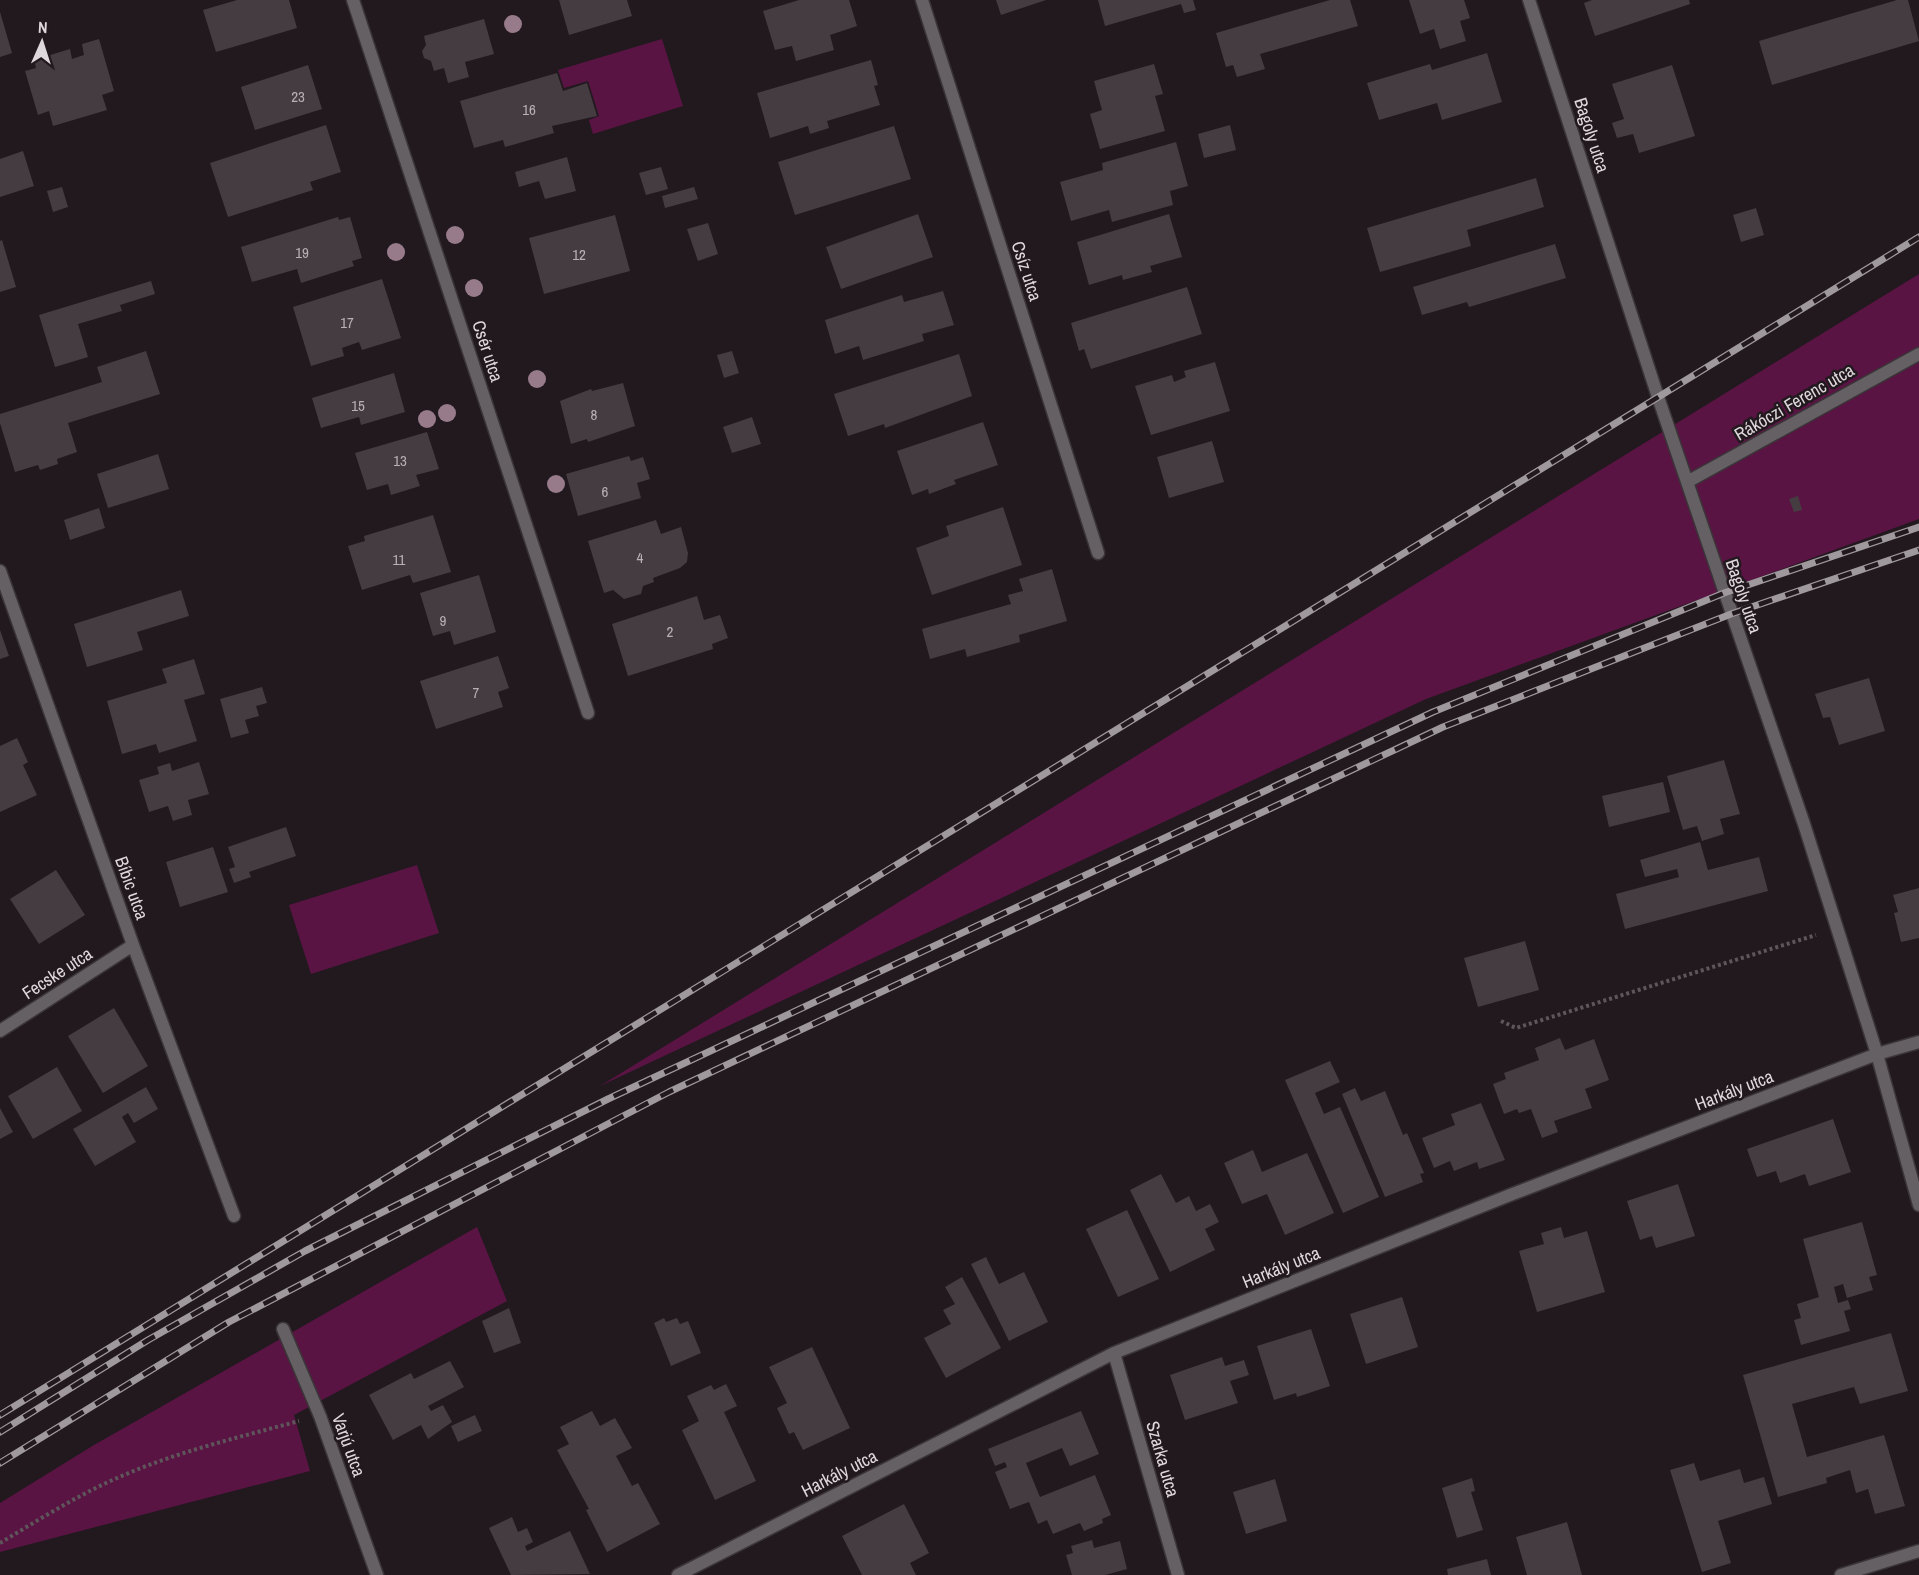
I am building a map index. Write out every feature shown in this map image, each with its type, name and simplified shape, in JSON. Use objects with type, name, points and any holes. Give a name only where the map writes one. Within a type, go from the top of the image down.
[{"type":"street","name":"Csér utca","points":[[353,0],[588,713]]},
{"type":"street","name":"Csíz utca","points":[[922,0],[1098,553]]},
{"type":"street","name":"Bagoly utca","points":[[1529,0],[1687,482],[1804,824],[1876,1054],[1919,1205]]},
{"type":"street","name":"Rákóczi Ferenc utca","points":[[1687,482],[1919,354]]},
{"type":"street","name":"Bíbic utca","points":[[0,571],[133,945],[234,1216]]},
{"type":"street","name":"Fecske utca","points":[[0,1031],[133,945]]},
{"type":"street","name":"Harkály utca","points":[[678,1575],[1114,1353],[1510,1195],[1876,1054],[1919,1042]]},
{"type":"street","name":"Varjú utca","points":[[283,1329],[320,1416],[377,1575]]},
{"type":"street","name":"Szarka utca","points":[[1114,1353],[1178,1575]]},
{"type":"street","points":[[1840,1575],[1919,1551]]},
{"type":"path","points":[[1501,1021],[1516,1028],[1837,928]]},
{"type":"path","points":[[0,1543],[50,1512],[124,1475],[213,1444],[320,1416]]},
{"type":"shaded area","points":[[662,39],[683,106],[593,134],[589,120],[599,116],[588,81],[564,88],[558,70]]},
{"type":"shaded area","points":[[1919,274],[1919,519],[1426,699],[600,1086]]},
{"type":"shaded area","points":[[417,865],[439,933],[311,974],[289,905]]},
{"type":"shaded area","points":[[477,1227],[507,1301],[294,1415],[310,1471],[0,1552],[0,1503],[94,1445]]},
{"type":"building","points":[[237,0],[289,0],[297,28],[216,52],[203,10]]},
{"type":"building","points":[[559,0],[627,0],[632,16],[569,35]]},
{"type":"building","points":[[799,0],[849,0],[857,26],[830,35],[834,50],[796,61],[792,46],[775,50],[763,11]]},
{"type":"building","points":[[996,0],[1046,0],[1001,15]]},
{"type":"building","points":[[1098,0],[1193,0],[1196,10],[1184,13],[1181,4],[1105,26]]},
{"type":"building","points":[[1330,0],[1350,0],[1358,26],[1260,54],[1265,69],[1237,77],[1233,65],[1226,67],[1216,33]]},
{"type":"building","points":[[1409,0],[1464,0],[1470,18],[1460,21],[1466,41],[1440,49],[1434,29],[1420,34]]},
{"type":"building","points":[[1592,0],[1689,0],[1690,4],[1595,36],[1584,3]]},
{"type":"building","points":[[1897,0],[1908,0],[1919,41],[1772,85],[1759,41]]},
{"type":"building","points":[[0,12],[12,53],[0,57]]},
{"type":"building","points":[[484,19],[494,54],[465,62],[469,77],[448,83],[444,68],[434,71],[431,61],[424,58],[422,51],[426,45],[424,36]]},
{"type":"building","points":[[99,39],[114,91],[102,95],[107,110],[53,126],[49,111],[38,115],[25,71],[36,68],[34,60],[70,49],[72,59],[84,55],[82,44]]},
{"type":"building","points":[[1487,53],[1502,102],[1442,120],[1437,103],[1379,120],[1367,83],[1430,64],[1432,70]]},
{"type":"building","points":[[871,60],[878,85],[874,86],[880,105],[827,121],[829,128],[810,134],[808,126],[770,138],[757,93]]},
{"type":"building","points":[[1154,64],[1163,94],[1155,96],[1165,131],[1100,149],[1090,114],[1102,110],[1094,81]]},
{"type":"building","points":[[308,65],[322,109],[255,130],[241,87]]},
{"type":"building","points":[[1672,65],[1695,136],[1639,153],[1633,134],[1617,138],[1612,123],[1624,119],[1612,84]]},
{"type":"building","points":[[557,73],[563,91],[587,83],[597,116],[552,126],[554,133],[505,147],[503,140],[474,148],[460,101]]},
{"type":"building","points":[[326,125],[341,172],[310,182],[313,190],[228,217],[210,163]]},
{"type":"building","points":[[1230,125],[1236,150],[1204,158],[1198,134]]},
{"type":"building","points":[[894,126],[911,179],[795,215],[778,162]]},
{"type":"building","points":[[1176,142],[1188,186],[1170,191],[1173,205],[1112,222],[1109,210],[1071,221],[1060,182],[1103,170],[1102,163]]},
{"type":"building","points":[[23,151],[34,186],[0,197],[0,159]]},
{"type":"building","points":[[567,157],[576,191],[545,199],[539,181],[519,187],[515,172]]},
{"type":"building","points":[[661,167],[668,189],[646,195],[639,173]]},
{"type":"building","points":[[1536,178],[1544,207],[1467,230],[1471,246],[1380,272],[1367,228]]},
{"type":"building","points":[[62,187],[68,207],[53,212],[47,191]]},
{"type":"building","points":[[694,187],[698,199],[665,208],[662,196]]},
{"type":"building","points":[[1756,208],[1764,235],[1741,242],[1733,215]]},
{"type":"building","points":[[918,214],[933,257],[841,289],[826,247]]},
{"type":"building","points":[[1169,214],[1182,257],[1150,266],[1152,272],[1123,280],[1122,275],[1089,285],[1077,242]]},
{"type":"building","points":[[615,215],[630,271],[544,294],[529,238]]},
{"type":"building","points":[[338,217],[339,220],[350,217],[362,258],[352,261],[354,266],[301,283],[297,269],[252,282],[241,247]]},
{"type":"building","points":[[708,223],[718,254],[698,261],[687,229]]},
{"type":"building","points":[[2,240],[16,287],[0,292],[0,241]]},
{"type":"building","points":[[1555,244],[1566,278],[1469,307],[1467,302],[1422,315],[1413,287]]},
{"type":"building","points":[[382,279],[401,338],[362,350],[359,342],[342,348],[344,356],[311,366],[293,307]]},
{"type":"building","points":[[151,281],[155,294],[120,305],[122,311],[78,324],[88,357],[55,367],[39,315]]},
{"type":"building","points":[[1187,287],[1202,334],[1091,369],[1084,349],[1079,351],[1071,323]]},
{"type":"building","points":[[943,291],[954,325],[922,334],[924,341],[863,360],[859,346],[835,354],[825,320],[902,295],[904,302]]},
{"type":"building","points":[[146,351],[160,394],[68,423],[77,452],[57,459],[58,464],[40,470],[38,465],[15,472],[0,423],[0,414],[102,382],[97,367]]},
{"type":"building","points":[[732,351],[739,373],[724,378],[717,355]]},
{"type":"building","points":[[959,354],[972,396],[885,428],[884,424],[848,436],[834,394]]},
{"type":"building","points":[[1215,362],[1230,411],[1151,435],[1135,386],[1172,375],[1174,382],[1186,377],[1184,371]]},
{"type":"building","points":[[394,373],[405,412],[361,425],[359,417],[321,428],[312,398]]},
{"type":"building","points":[[623,383],[635,426],[588,442],[587,439],[571,444],[560,401],[591,389],[592,391]]},
{"type":"building","points":[[752,417],[761,444],[732,453],[723,427]]},
{"type":"building","points":[[983,422],[998,465],[954,480],[956,484],[929,494],[928,489],[912,495],[897,451]]},
{"type":"building","points":[[427,432],[439,469],[416,475],[420,486],[391,495],[388,484],[367,490],[355,453]]},
{"type":"building","points":[[1212,441],[1224,482],[1169,498],[1157,457]]},
{"type":"building","points":[[158,454],[169,489],[108,508],[97,474]]},
{"type":"building","points":[[629,456],[631,461],[643,457],[650,479],[637,483],[641,498],[578,516],[566,474]]},
{"type":"building","points":[[1798,496],[1802,510],[1794,512],[1789,499]]},
{"type":"building","points":[[1003,507],[1022,565],[932,595],[916,548],[949,536],[946,526]]},
{"type":"building","points":[[99,508],[105,528],[70,540],[64,520]]},
{"type":"building","points":[[433,515],[451,572],[413,583],[410,575],[362,590],[348,546],[365,541],[364,536]]},
{"type":"building","points":[[656,520],[661,534],[681,527],[688,553],[687,562],[680,568],[653,578],[654,582],[643,586],[641,594],[624,599],[613,590],[604,593],[588,541]]},
{"type":"building","points":[[1052,569],[1067,621],[1019,635],[1020,642],[967,657],[965,649],[930,659],[922,629],[1011,604],[1008,595],[1023,591],[1019,579]]},
{"type":"building","points":[[479,575],[496,632],[454,645],[450,631],[433,636],[420,593]]},
{"type":"building","points":[[181,590],[189,616],[137,632],[143,650],[87,667],[74,624]]},
{"type":"building","points":[[697,596],[704,620],[720,615],[728,638],[712,644],[713,649],[628,676],[612,624]]},
{"type":"building","points":[[0,630],[9,656],[0,659]]},
{"type":"building","points":[[498,656],[509,688],[498,692],[503,707],[436,729],[420,681]]},
{"type":"building","points":[[194,659],[205,694],[184,700],[197,741],[159,753],[156,744],[122,754],[107,701],[167,683],[162,669]]},
{"type":"building","points":[[1869,678],[1885,731],[1839,745],[1830,717],[1823,718],[1815,694]]},
{"type":"building","points":[[262,687],[267,703],[256,706],[259,716],[245,720],[249,733],[231,738],[220,699]]},
{"type":"building","points":[[17,738],[28,762],[23,765],[37,795],[0,812],[0,746]]},
{"type":"building","points":[[1724,760],[1740,814],[1720,819],[1724,834],[1702,841],[1697,826],[1683,830],[1667,776]]},
{"type":"building","points":[[199,762],[209,794],[188,800],[192,815],[173,821],[168,806],[149,812],[139,780],[159,774],[157,767],[170,763],[172,771]]},
{"type":"building","points":[[1663,782],[1670,812],[1609,827],[1602,796]]},
{"type":"building","points":[[286,827],[296,856],[249,872],[251,877],[234,883],[229,869],[235,867],[228,847]]},
{"type":"building","points":[[1700,842],[1708,870],[1759,857],[1768,891],[1625,929],[1616,894],[1679,877],[1677,869],[1645,877],[1640,860]]},
{"type":"building","points":[[213,847],[228,892],[180,907],[166,862]]},
{"type":"building","points":[[56,870],[85,915],[39,944],[10,899]]},
{"type":"building","points":[[1919,888],[1919,938],[1901,942],[1894,913],[1898,912],[1893,895]]},
{"type":"building","points":[[1525,941],[1539,990],[1478,1007],[1464,958]]},
{"type":"building","points":[[114,1008],[148,1066],[103,1093],[68,1036]]},
{"type":"building","points":[[1560,1038],[1565,1050],[1594,1039],[1609,1080],[1585,1089],[1592,1108],[1554,1121],[1558,1132],[1542,1138],[1531,1109],[1519,1113],[1517,1109],[1504,1114],[1493,1084],[1506,1079],[1504,1073],[1539,1060],[1535,1048]]},
{"type":"building","points":[[1330,1061],[1340,1082],[1315,1093],[1324,1114],[1340,1107],[1379,1197],[1343,1213],[1285,1080]]},
{"type":"building","points":[[57,1067],[82,1111],[33,1139],[8,1096]]},
{"type":"building","points":[[146,1087],[158,1109],[134,1123],[128,1113],[122,1117],[136,1142],[95,1166],[73,1129]]},
{"type":"building","points":[[1355,1088],[1361,1101],[1385,1091],[1403,1135],[1407,1133],[1424,1173],[1420,1174],[1423,1182],[1385,1197],[1342,1094]]},
{"type":"building","points":[[1481,1103],[1505,1160],[1479,1169],[1477,1162],[1454,1171],[1450,1161],[1434,1168],[1422,1138],[1455,1125],[1451,1114]]},
{"type":"building","points":[[0,1108],[13,1132],[0,1139]]},
{"type":"building","points":[[1833,1119],[1851,1172],[1809,1186],[1805,1174],[1780,1183],[1776,1171],[1757,1177],[1747,1149]]},
{"type":"building","points":[[1253,1150],[1262,1172],[1307,1153],[1334,1213],[1285,1235],[1267,1194],[1242,1204],[1224,1163]]},
{"type":"building","points":[[1161,1174],[1176,1203],[1189,1196],[1196,1211],[1210,1204],[1219,1222],[1205,1229],[1215,1250],[1170,1272],[1130,1190]]},
{"type":"building","points":[[1678,1184],[1695,1236],[1656,1248],[1652,1236],[1640,1240],[1627,1201]]},
{"type":"building","points":[[1127,1210],[1159,1279],[1118,1297],[1086,1229]]},
{"type":"building","points":[[1862,1222],[1877,1275],[1869,1277],[1873,1290],[1847,1298],[1843,1284],[1834,1287],[1838,1303],[1848,1300],[1851,1309],[1844,1311],[1850,1331],[1801,1345],[1794,1320],[1801,1318],[1797,1304],[1819,1297],[1803,1239]]},
{"type":"building","points":[[1561,1227],[1564,1238],[1587,1231],[1605,1292],[1537,1312],[1519,1251],[1544,1244],[1541,1233]]},
{"type":"building","points":[[986,1257],[999,1284],[1024,1272],[1048,1322],[1009,1341],[971,1264]]},
{"type":"building","points":[[962,1277],[1001,1348],[946,1378],[924,1338],[951,1324],[943,1310],[955,1304],[945,1287]]},
{"type":"building","points":[[1402,1297],[1418,1347],[1366,1364],[1350,1314]]},
{"type":"building","points":[[509,1308],[521,1343],[494,1353],[482,1321]]},
{"type":"building","points":[[664,1318],[666,1322],[677,1318],[680,1324],[688,1321],[701,1353],[671,1366],[654,1323]]},
{"type":"building","points":[[1311,1329],[1330,1386],[1297,1397],[1296,1393],[1274,1400],[1257,1346]]},
{"type":"building","points":[[1891,1333],[1908,1391],[1860,1404],[1854,1387],[1792,1404],[1807,1457],[1884,1435],[1905,1506],[1875,1514],[1868,1489],[1856,1493],[1850,1470],[1826,1478],[1827,1483],[1778,1497],[1743,1375]]},
{"type":"building","points":[[812,1347],[850,1428],[803,1450],[794,1432],[789,1434],[777,1408],[787,1403],[769,1367]]},
{"type":"building","points":[[1222,1357],[1225,1366],[1244,1360],[1249,1375],[1230,1381],[1238,1403],[1185,1420],[1170,1375]]},
{"type":"building","points":[[450,1361],[464,1387],[428,1406],[431,1411],[443,1405],[452,1422],[428,1439],[421,1425],[393,1440],[369,1395],[411,1373],[414,1379]]},
{"type":"building","points":[[726,1384],[737,1406],[724,1412],[756,1481],[715,1500],[682,1430],[699,1421],[687,1396],[711,1385],[714,1390]]},
{"type":"building","points":[[592,1411],[600,1426],[615,1418],[632,1448],[616,1456],[632,1486],[638,1483],[660,1524],[607,1552],[586,1510],[589,1509],[557,1450],[569,1444],[560,1427]]},
{"type":"building","points":[[1081,1411],[1099,1454],[1070,1466],[1062,1448],[1026,1463],[1040,1497],[1095,1475],[1111,1515],[1102,1519],[1103,1523],[1084,1531],[1080,1523],[1053,1534],[1047,1520],[1038,1524],[1029,1502],[1010,1509],[995,1472],[1007,1467],[1005,1462],[995,1466],[988,1449]]},
{"type":"building","points":[[475,1415],[482,1431],[458,1442],[451,1426]]},
{"type":"building","points":[[1694,1463],[1700,1481],[1740,1469],[1744,1483],[1764,1477],[1772,1504],[1718,1521],[1731,1563],[1702,1572],[1670,1470]]},
{"type":"building","points":[[1472,1478],[1475,1491],[1471,1492],[1483,1530],[1457,1538],[1442,1488]]},
{"type":"building","points":[[1275,1479],[1287,1521],[1246,1534],[1233,1492]]},
{"type":"building","points":[[904,1504],[929,1553],[910,1563],[916,1575],[862,1575],[842,1536]]},
{"type":"building","points":[[512,1517],[518,1532],[527,1528],[533,1542],[525,1546],[527,1551],[570,1531],[590,1574],[511,1575],[489,1528]]},
{"type":"building","points":[[1567,1522],[1582,1575],[1527,1575],[1516,1537]]},
{"type":"building","points":[[1092,1540],[1094,1548],[1120,1541],[1127,1569],[1105,1575],[1072,1575],[1066,1555],[1073,1553],[1071,1546]]},
{"type":"building","points":[[1487,1559],[1491,1575],[1448,1575],[1447,1569]]},
{"type":"railway","points":[[0,1415],[1919,237]]},
{"type":"railway","points":[[0,1432],[148,1340],[305,1251],[608,1099],[1433,712],[1724,593],[1919,527]]},
{"type":"railway","points":[[0,1463],[229,1322],[669,1092],[1443,727],[1731,614],[1919,550]]}]
